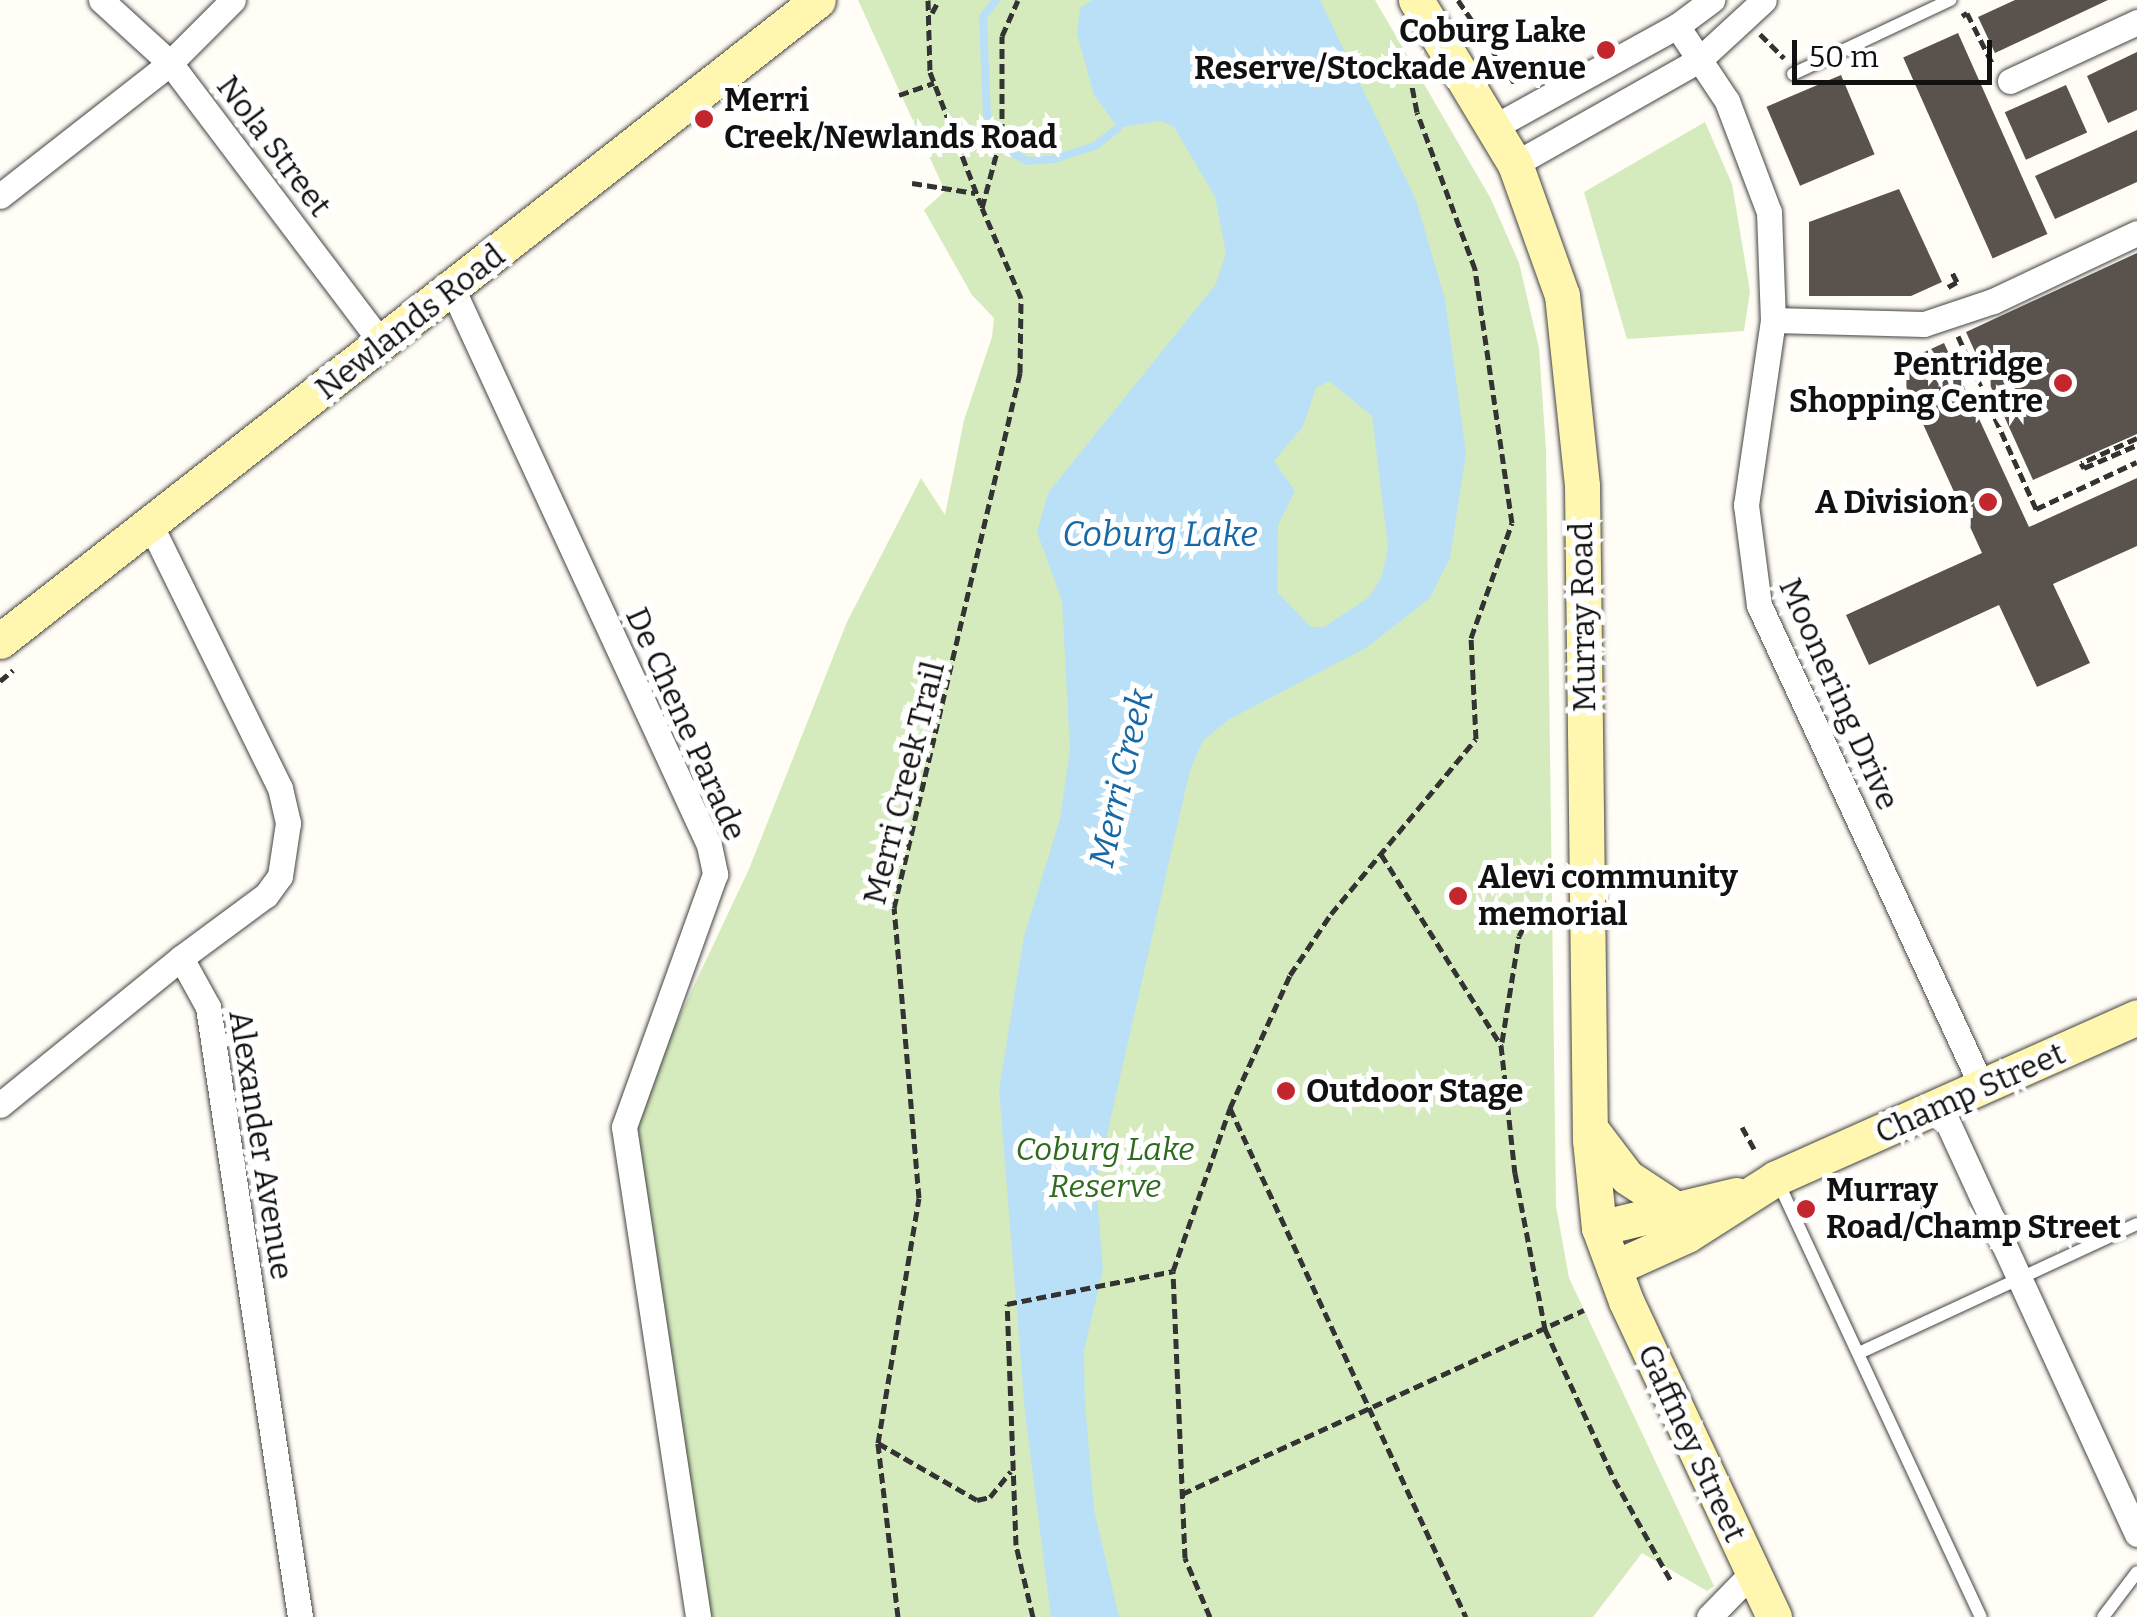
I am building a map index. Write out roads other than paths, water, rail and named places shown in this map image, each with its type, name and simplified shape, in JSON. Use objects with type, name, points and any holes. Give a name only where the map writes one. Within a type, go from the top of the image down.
[{"type":"street","name":"Nola Street","points":[[101,0],[170,62],[382,343]]},
{"type":"street","points":[[0,196],[170,62],[233,0]]},
{"type":"street","name":"Newlands Road","points":[[0,641],[817,0]]},
{"type":"street","name":"Murray Road","points":[[1416,0],[1515,164],[1562,295],[1582,486],[1590,1127],[1600,1228],[1614,1268]]},
{"type":"street","points":[[1494,127],[1677,26],[1712,0]]},
{"type":"street","points":[[1515,164],[1700,60],[1746,21],[1764,0]]},
{"type":"street","points":[[2010,81],[2137,22]]},
{"type":"street","name":"Moonering Drive","points":[[1677,26],[1738,124],[1769,212],[1773,320],[1746,505],[1754,589],[1982,1089]]},
{"type":"street","points":[[1773,320],[1924,324],[2108,256],[2137,233]]},
{"type":"street","name":"De Chene Parade","points":[[452,288],[709,845],[715,874],[624,1126],[698,1617]]},
{"type":"street","points":[[0,1105],[266,895],[280,876],[288,823],[280,788],[151,526]]},
{"type":"street","name":"Alexander Avenue","points":[[182,958],[208,1008],[300,1617]]},
{"type":"street","name":"Champ Street","points":[[1600,1228],[1761,1185],[1942,1108],[2137,1017]]},
{"type":"street","points":[[1942,1108],[2137,1534]]},
{"type":"street","points":[[1590,1127],[1627,1177],[1674,1207]]},
{"type":"street","name":"Champ Street","points":[[1614,1268],[1687,1235],[1761,1185]]},
{"type":"street","name":"Gaffney Street","points":[[1614,1268],[1774,1617]]},
{"type":"street","points":[[1709,1617],[1753,1572]]},
{"type":"lane","points":[[1793,74],[1950,0]]},
{"type":"lane","points":[[1761,1185],[1859,1353],[1982,1617]]},
{"type":"lane","points":[[1859,1353],[2020,1282],[2137,1224]]},
{"type":"lane","points":[[2103,1617],[2137,1572]]},
{"type":"water","name":"Coburg Lake","points":[[1092,0],[1320,0],[1416,200],[1445,299],[1466,453],[1450,558],[1430,598],[1366,648],[1228,720],[1203,741],[1190,770],[1096,1183],[1103,1269],[1084,1351],[1085,1404],[1094,1509],[1119,1617],[1051,1617],[1025,1413],[999,1089],[1024,936],[1060,819],[1070,750],[1062,601],[1037,532],[1048,493],[1216,284],[1226,253],[1215,197],[1174,127],[1161,121],[1118,128],[1094,95],[1077,34],[1080,8]],"holes":[[[1329,381],[1372,416],[1388,547],[1382,576],[1368,598],[1324,627],[1311,627],[1277,592],[1278,525],[1295,491],[1274,461],[1303,426],[1316,388]]]},
{"type":"waterway","points":[[996,0],[983,17],[988,139],[1027,161],[1054,159],[1095,146],[1118,128]]},
{"type":"place","name":"Coburg Lake Reserve/Stockade Avenue","points":[[1606,50]]},
{"type":"place","name":"Merri Creek/Newlands Road","points":[[704,119]]},
{"type":"place","name":"Pentridge Shopping Centre","points":[[2063,383]]},
{"type":"place","name":"A Division","points":[[1988,502]]},
{"type":"place","name":"Alevi community memorial","points":[[1458,896]]},
{"type":"place","name":"Outdoor Stage","points":[[1286,1091]]},
{"type":"place","name":"Murray Road/Champ Street","points":[[1806,1209]]},
{"type":"water label","name":"Merri Creek","points":[[1121,778]]},
{"type":"park label","name":"Coburg Lake Reserve","points":[[1105,1168]]}]
